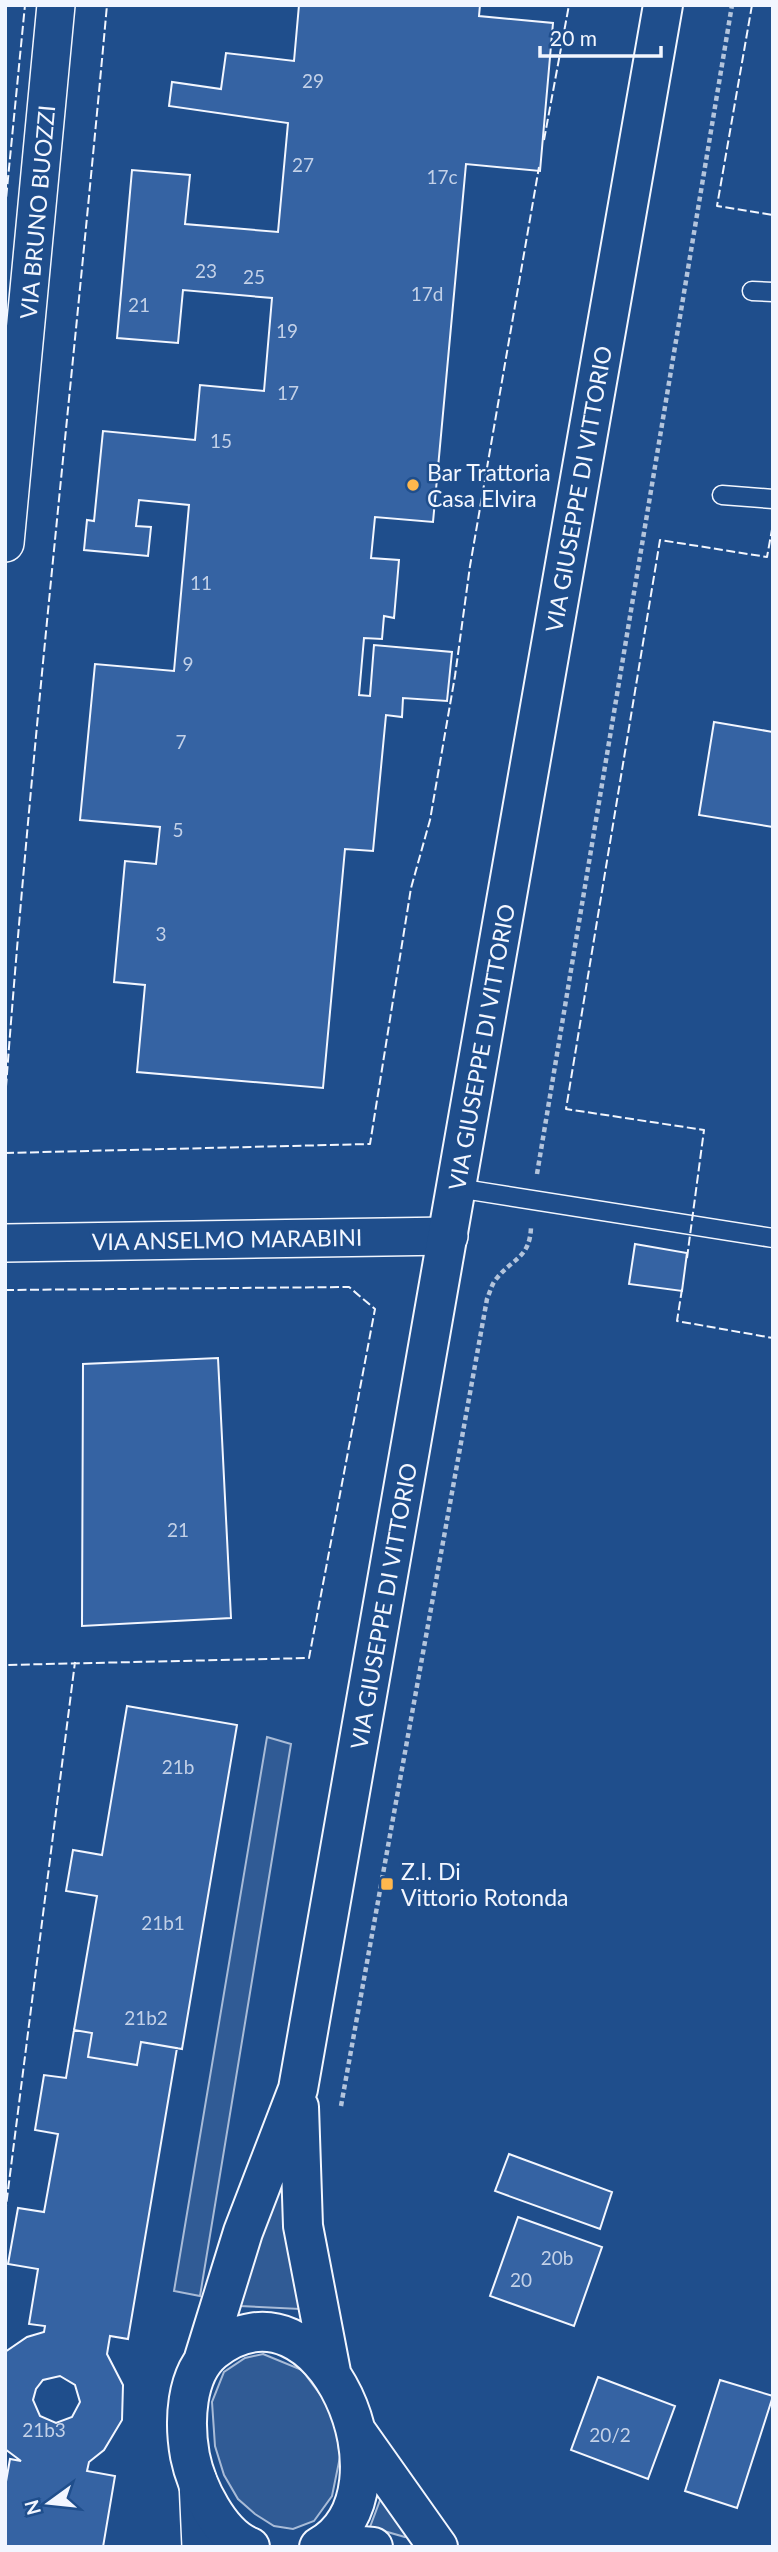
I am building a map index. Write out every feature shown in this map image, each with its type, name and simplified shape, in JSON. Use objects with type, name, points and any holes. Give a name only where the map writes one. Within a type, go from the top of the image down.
[{"type":"street","name":"VIA BRUNO BUOZZI","points":[[5,543],[56,5]]},
{"type":"street","name":"VIA GIUSEPPE DI VITTORIO","points":[[250,2547],[243,2544],[226,2526],[198,2481],[190,2456],[187,2423],[189,2394],[204,2358],[243,2232],[298,2089],[663,5]]},
{"type":"street","name":"VIA ANSELMO MARABINI","points":[[5,1243],[449,1236]]},
{"type":"street","name":"VIA GIUSEPPE DI VITTORIO","points":[[298,2089],[303,2225],[331,2371],[355,2430],[438,2547]]},
{"type":"street","name":"VIA GIUSEPPE DI VITTORIO","points":[[204,2358],[228,2340],[263,2332],[295,2340],[310,2350],[331,2371]]},
{"type":"street","name":"VIA GIUSEPPE DI VITTORIO","points":[[323,2545],[346,2522],[358,2498],[359,2469],[355,2430]]},
{"type":"street","name":"VIA GIUSEPPE DI VITTORIO","points":[[198,2481],[201,2547]]},
{"type":"street","name":"VIA GIUSEPPE DI VITTORIO","points":[[323,2545],[373,2547]]},
{"type":"lane","points":[[752,291],[773,292]]},
{"type":"lane","points":[[722,495],[773,499]]},
{"type":"lane","points":[[457,1188],[773,1238]]},
{"type":"path","points":[[340,2110],[487,1299],[496,1278],[518,1261],[531,1241],[533,1199],[732,5]]},
{"type":"shaded area","points":[[267,1737],[291,1744],[200,2296],[174,2291]]},
{"type":"shaded area","points":[[282,2171],[300,2309],[240,2306]]},
{"type":"shaded area","points":[[263,2354],[302,2370],[334,2413],[340,2457],[332,2496],[314,2521],[293,2529],[274,2526],[238,2499],[224,2475],[215,2446],[212,2402],[224,2372],[245,2358]]},
{"type":"shaded area","points":[[382,2495],[412,2529],[405,2537],[370,2527]]},
{"type":"building","points":[[299,5],[480,5],[479,16],[553,23],[540,171],[466,164],[433,522],[375,517],[371,558],[399,560],[394,618],[384,616],[382,639],[364,638],[359,695],[370,696],[374,645],[452,652],[447,701],[403,698],[402,717],[386,715],[373,851],[345,849],[323,1088],[137,1072],[145,985],[114,982],[125,861],[156,864],[160,827],[80,820],[95,664],[174,671],[189,505],[139,500],[136,526],[151,527],[148,556],[84,550],[87,520],[94,521],[103,431],[195,440],[200,385],[264,391],[272,298],[183,290],[178,343],[117,338],[132,170],[190,175],[185,224],[278,232],[288,123],[169,106],[172,82],[221,89],[226,53],[294,61]]},
{"type":"building","points":[[714,722],[773,732],[773,827],[699,815]]},
{"type":"building","points":[[635,1244],[687,1253],[682,1291],[629,1284]]},
{"type":"building","points":[[218,1358],[231,1618],[82,1626],[83,1364]]},
{"type":"building","points":[[127,1706],[237,1725],[182,2049],[141,2042],[137,2065],[88,2057],[92,2033],[74,2030],[97,1896],[66,1891],[73,1850],[102,1855]]},
{"type":"building","points":[[74,2030],[92,2033],[88,2057],[137,2065],[141,2042],[177,2048],[128,2339],[110,2336],[107,2354],[123,2385],[122,2420],[104,2450],[89,2462],[87,2471],[115,2476],[103,2547],[5,2547],[5,2487],[10,2459],[21,2461],[5,2449],[5,2352],[27,2337],[44,2332],[45,2326],[29,2324],[38,2269],[8,2264],[18,2208],[44,2212],[58,2134],[35,2130],[44,2075],[66,2078]],"holes":[[[60,2376],[75,2385],[80,2402],[72,2417],[56,2423],[40,2416],[33,2400],[36,2389],[43,2380]]]},
{"type":"building","points":[[509,2154],[612,2192],[600,2229],[495,2191]]},
{"type":"building","points":[[518,2217],[602,2247],[574,2326],[490,2296]]},
{"type":"building","points":[[598,2377],[675,2406],[648,2479],[571,2450]]},
{"type":"building","points":[[720,2380],[773,2396],[737,2508],[685,2491]]},
{"type":"fence","points":[[5,209],[25,5]]},
{"type":"fence","points":[[5,1100],[28,826],[107,5]]},
{"type":"fence","points":[[544,140],[569,5]]},
{"type":"fence","points":[[752,5],[717,206],[773,215]]},
{"type":"fence","points":[[5,1153],[370,1144],[411,888],[430,820],[455,676],[470,566],[539,167]]},
{"type":"fence","points":[[687,1258],[704,1130],[566,1109],[660,540],[767,557],[773,524]]},
{"type":"fence","points":[[5,1290],[349,1287],[375,1309],[309,1658],[5,1665]]},
{"type":"fence","points":[[682,1289],[677,1321],[773,1338]]},
{"type":"fence","points":[[5,2214],[75,1662]]},
{"type":"place","name":"Bar Trattoria Casa Elvira","points":[[413,485]]},
{"type":"place","name":"Z.I. Di Vittorio Rotonda","points":[[387,1884]]}]
